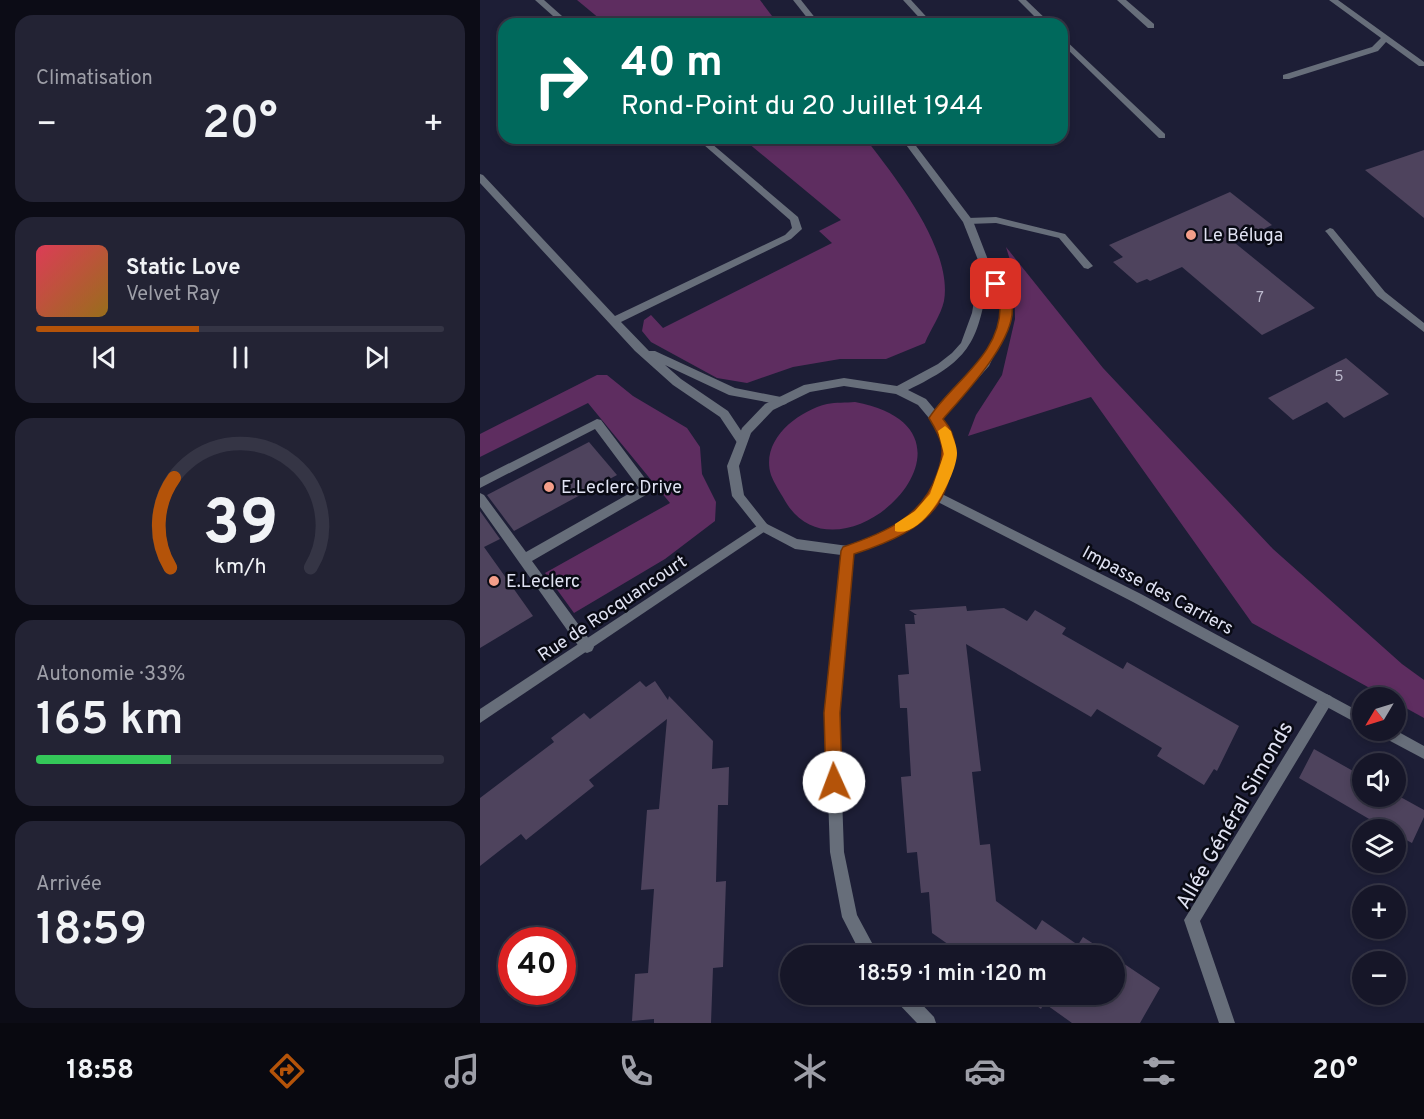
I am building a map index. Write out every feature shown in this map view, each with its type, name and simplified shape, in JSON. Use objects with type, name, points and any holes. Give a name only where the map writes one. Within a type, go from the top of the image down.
[{"type":"street","points":[[539,0],[560,18]]},
{"type":"street","points":[[797,0],[811,18]]},
{"type":"street","points":[[907,0],[924,18]]},
{"type":"street","points":[[1022,0],[1041,18]]},
{"type":"street","points":[[1121,0],[1151,26]]},
{"type":"street","points":[[1333,0],[1422,64]]},
{"type":"street","points":[[1286,77],[1375,49],[1386,38]]},
{"type":"street","points":[[1068,45],[1162,136]]},
{"type":"street","points":[[614,321],[788,237],[797,229],[795,219],[707,144]]},
{"type":"street","points":[[910,144],[968,222],[985,265],[1006,303],[1002,328],[985,363],[936,418]]},
{"type":"street","points":[[480,177],[639,348],[677,382],[724,414],[742,441]]},
{"type":"street","points":[[968,222],[996,220],[1062,236],[1088,266]]},
{"type":"street","points":[[1330,231],[1381,294],[1424,328]]},
{"type":"street","points":[[898,390],[934,373],[963,351],[975,331],[985,265]]},
{"type":"street","points":[[639,348],[733,392],[782,401]]},
{"type":"street","points":[[844,382],[898,390],[922,402],[936,418],[944,429],[950,454],[936,496],[919,515],[883,539],[848,551],[795,544],[763,527],[738,496],[733,466],[746,431],[769,407],[808,388],[844,382]]},
{"type":"street","points":[[480,483],[597,423],[647,489],[525,559]]},
{"type":"street","name":"Impasse des Carriers","points":[[936,496],[1137,598],[1352,714]]},
{"type":"street","points":[[480,498],[587,647]]},
{"type":"street","name":"Rue de Rocquancourt","points":[[480,717],[763,527]]},
{"type":"street","points":[[848,551],[832,713],[837,852],[850,917],[865,945]]},
{"type":"street","name":"Allée Général Simonds","points":[[1227,1023],[1192,920],[1326,700]]},
{"type":"street","points":[[1402,741],[1424,753]]},
{"type":"street","points":[[911,1005],[928,1023]]},
{"type":"shaded area","points":[[577,0],[760,0],[774,18],[599,18]]},
{"type":"shaded area","points":[[749,144],[869,144],[906,193],[931,237],[940,259],[944,281],[944,301],[925,343],[886,359],[840,359],[793,367],[747,383],[717,378],[651,342],[642,331],[644,320],[651,315],[663,328],[832,243],[819,231],[841,220]]},
{"type":"shaded area","points":[[1006,247],[1103,368],[1273,549],[1402,664],[1424,680],[1424,718],[1406,708],[1406,687],[1368,687],[1252,623],[1091,397],[968,436],[976,415],[1002,375],[1015,319],[1014,273]]},
{"type":"shaded area","points":[[597,375],[607,375],[633,396],[687,428],[700,447],[702,474],[716,502],[715,521],[665,559],[574,613],[545,573],[670,503],[588,403],[480,457],[480,434]]},
{"type":"shaded area","points":[[855,402],[898,419],[916,443],[914,471],[897,498],[870,519],[839,529],[809,524],[784,499],[774,481],[769,462],[771,450],[784,429],[804,413],[827,404]]},
{"type":"building","points":[[1424,150],[1424,218],[1365,170]]},
{"type":"building","points":[[1230,192],[1272,225],[1235,243],[1315,308],[1262,335],[1182,267],[1150,281],[1147,279],[1137,283],[1113,262],[1123,257],[1109,245]]},
{"type":"building","points":[[1346,358],[1389,394],[1344,418],[1327,402],[1293,420],[1268,398]]},
{"type":"building","name":"E.Leclerc Drive","points":[[589,442],[617,475],[514,531],[487,495]]},
{"type":"building","name":"E.Leclerc","points":[[480,511],[500,539],[484,547],[533,616],[480,648]]},
{"type":"building","points":[[966,606],[967,611],[1004,608],[1027,621],[1035,610],[1066,628],[1062,634],[1123,669],[1127,662],[1239,726],[1217,771],[1214,769],[1204,785],[1157,756],[1162,748],[1097,709],[1091,717],[966,644],[981,771],[972,772],[980,845],[990,844],[996,901],[1036,930],[1042,920],[1078,945],[949,945],[932,933],[929,892],[921,893],[917,852],[907,853],[901,777],[911,776],[907,708],[900,708],[898,675],[909,674],[905,624],[915,624],[914,615],[917,615],[909,610]]},
{"type":"building","points":[[640,681],[646,687],[655,681],[668,700],[669,696],[713,741],[712,769],[729,767],[728,805],[718,805],[716,882],[726,881],[723,967],[713,968],[711,1023],[654,1023],[654,1019],[632,1021],[635,974],[648,973],[654,889],[641,890],[647,810],[659,809],[667,719],[589,780],[594,786],[526,840],[521,834],[480,866],[480,798],[554,742],[551,738],[584,713],[590,719]]},
{"type":"building","points":[[1314,749],[1352,770],[1352,807],[1406,807],[1406,800],[1424,810],[1424,817],[1412,843],[1406,840],[1406,819],[1369,819],[1299,778]]},
{"type":"building","points":[[1083,937],[1095,945],[1078,945]]},
{"type":"building","points":[[1125,964],[1160,988],[1140,1023],[1072,1023],[1047,1005],[1125,1005]]},
{"type":"slow traffic","points":[[900,527],[919,515],[936,496],[950,454],[945,431]]},
{"type":"place","name":"Le Béluga","points":[[1191,235]]},
{"type":"place","name":"E.Leclerc Drive","points":[[549,487]]},
{"type":"place","name":"E.Leclerc","points":[[494,581]]},
{"type":"route","points":[[834,782],[832,713],[848,551],[883,539],[919,515],[936,496],[950,454],[944,429],[936,418],[985,363],[1002,328],[1006,303],[996,284]]}]
